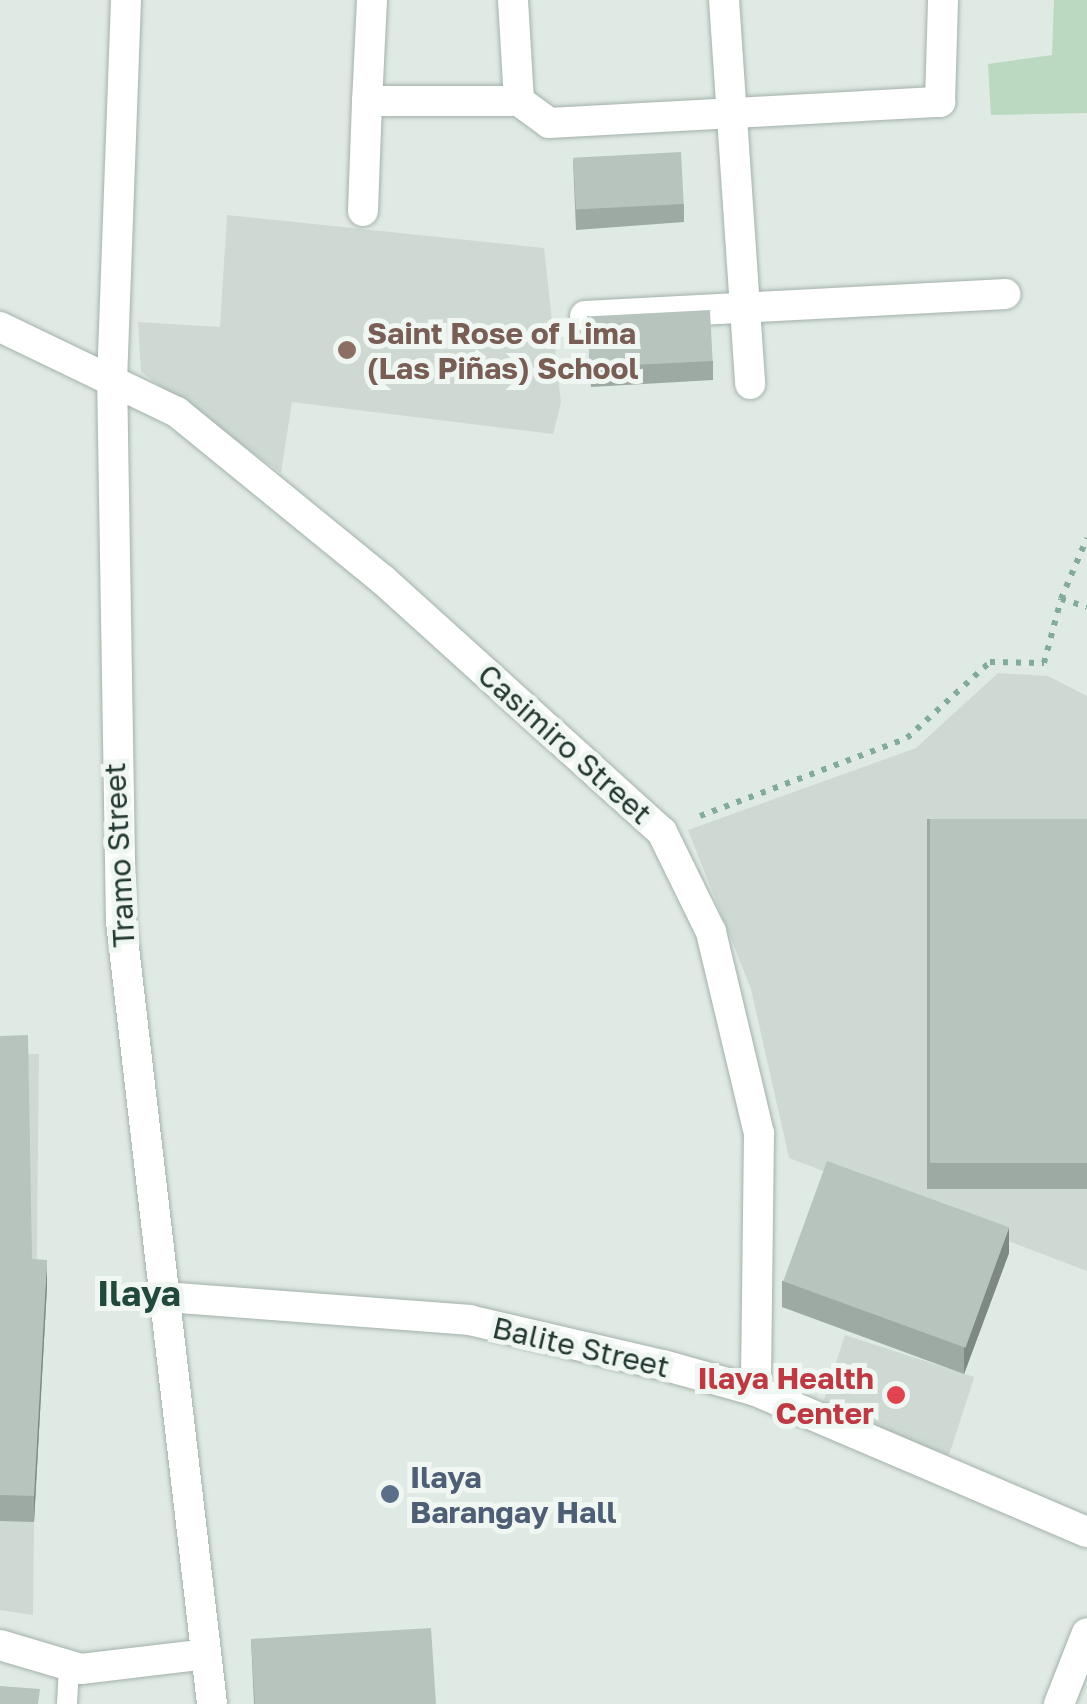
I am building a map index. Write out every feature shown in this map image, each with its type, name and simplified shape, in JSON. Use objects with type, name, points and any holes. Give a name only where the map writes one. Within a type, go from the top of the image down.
[{"type":"street","name":"Tramo Street","points":[[126,0],[112,373],[121,922],[212,1704]]},
{"type":"street","points":[[363,211],[372,0]]},
{"type":"street","points":[[513,0],[518,101]]},
{"type":"street","points":[[724,0],[750,384]]},
{"type":"street","points":[[367,102],[518,101],[549,123],[940,102],[943,0]]},
{"type":"street","points":[[585,316],[744,304],[1005,294]]},
{"type":"street","name":"Casimiro Street","points":[[0,327],[112,373],[176,412],[383,580],[662,832],[711,932],[758,1133],[756,1391]]},
{"type":"street","name":"Balite Street","points":[[166,1297],[468,1320],[756,1391],[1087,1532]]},
{"type":"street","points":[[1059,1704],[1087,1633]]},
{"type":"street","points":[[0,1645],[69,1666],[206,1654]]},
{"type":"lane","points":[[67,1704],[69,1666]]},
{"type":"path","points":[[662,832],[907,738],[990,662],[1044,662],[1061,599],[1087,538]]},
{"type":"path","points":[[1061,599],[1087,607]]},
{"type":"shaded area","name":"Saint Rose of Lima (Las Piñas) School","points":[[227,215],[544,248],[561,403],[553,434],[292,402],[281,473],[141,372],[138,322],[220,327]]},
{"type":"shaded area","points":[[998,673],[1048,676],[1087,696],[1087,1271],[789,1158],[751,989],[688,830],[916,748]]},
{"type":"shaded area","points":[[39,1054],[33,1615],[0,1610],[0,1055]]},
{"type":"shaded area","name":"Ilaya Health Center","points":[[845,1335],[974,1377],[949,1455],[820,1413]]},
{"type":"green space","points":[[1054,0],[1087,0],[1087,113],[991,115],[988,64],[1052,55]]},
{"type":"building","points":[[681,152],[684,204],[576,210],[573,158]]},
{"type":"building","points":[[710,310],[713,361],[590,367],[587,316]]},
{"type":"building","points":[[930,819],[1087,819],[1087,1163],[930,1163]]},
{"type":"building","points":[[28,1035],[32,1259],[47,1260],[34,1496],[0,1495],[0,1036]]},
{"type":"building","points":[[827,1161],[1009,1227],[966,1348],[783,1281]]},
{"type":"building","points":[[431,1628],[436,1704],[255,1704],[251,1639]]},
{"type":"building","points":[[0,1686],[40,1689],[38,1704],[0,1704]]},
{"type":"place","name":"Saint Rose of Lima (Las Piñas) School","points":[[347,350]]},
{"type":"place","name":"Ilaya Health Center","points":[[896,1395]]},
{"type":"place","name":"Ilaya Barangay Hall","points":[[390,1494]]},
{"type":"district","name":"Ilaya","points":[[139,1293]]}]
